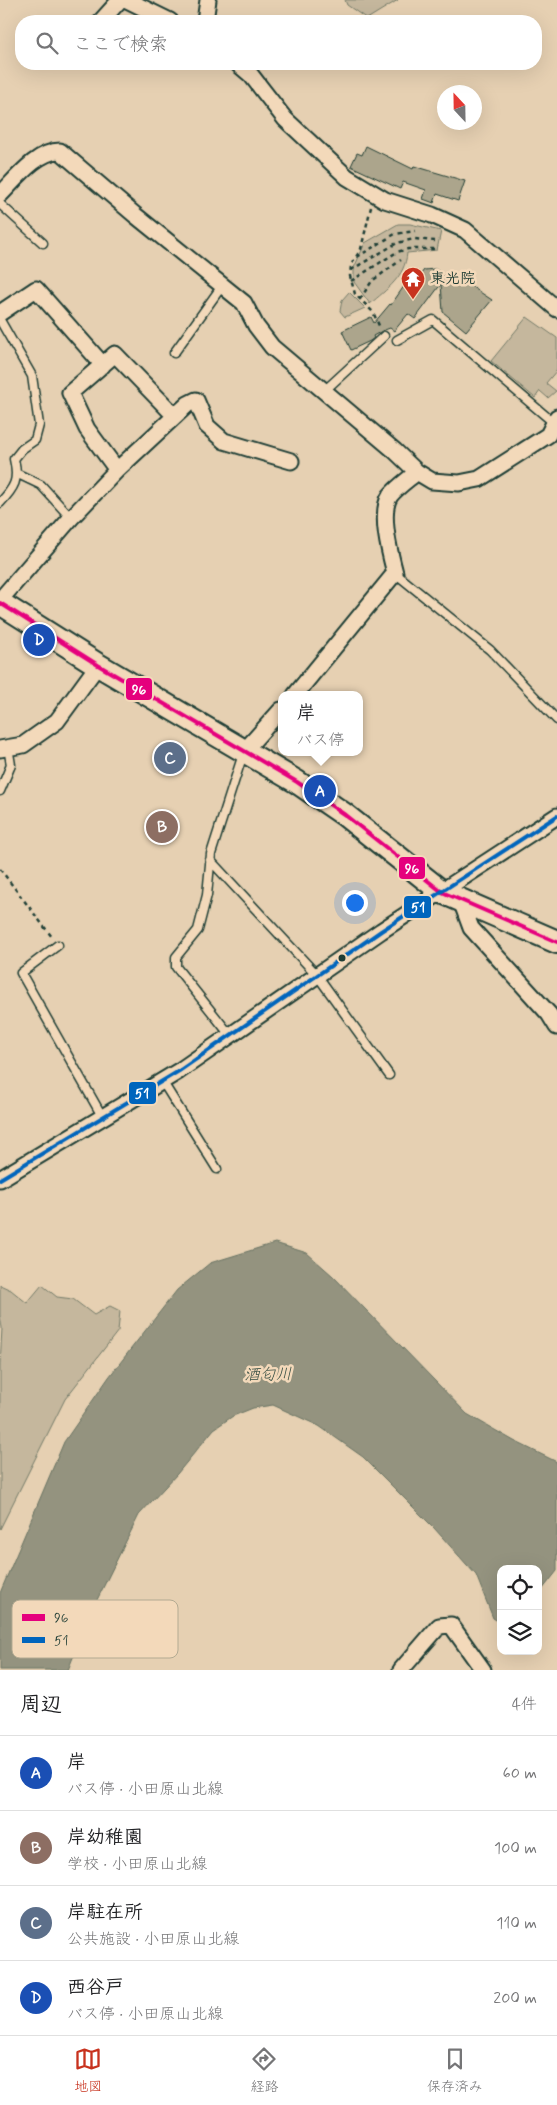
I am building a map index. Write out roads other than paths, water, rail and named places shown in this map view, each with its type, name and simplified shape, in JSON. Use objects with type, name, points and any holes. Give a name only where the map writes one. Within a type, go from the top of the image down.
[{"type":"main road","points":[[0,602],[98,665],[297,782],[452,896],[557,942]]},
{"type":"street","points":[[106,15],[120,0]]},
{"type":"street","points":[[126,0],[157,15]]},
{"type":"street","points":[[206,15],[208,0]]},
{"type":"street","points":[[245,70],[285,119],[347,177],[385,200],[432,215],[465,230],[557,309]]},
{"type":"street","points":[[0,195],[35,161],[50,151],[60,151],[244,303],[256,326],[272,348],[395,451],[417,472],[432,481],[459,483],[479,478],[554,429]]},
{"type":"street","points":[[0,313],[36,289],[103,365]]},
{"type":"street","points":[[117,470],[87,429],[70,393],[115,354],[175,416]]},
{"type":"street","points":[[0,602],[71,518],[117,470],[188,404],[196,400],[207,426],[224,442],[291,461]]},
{"type":"street","points":[[298,691],[395,573],[388,540],[385,509],[390,496],[417,472]]},
{"type":"street","points":[[4,748],[23,745],[57,721],[98,665]]},
{"type":"street","points":[[245,750],[278,713]]},
{"type":"street","points":[[0,1178],[179,1071],[317,975],[452,896],[557,816]]},
{"type":"street","points":[[452,896],[471,928],[548,1014],[557,1027]]},
{"type":"street","points":[[401,1670],[440,1626],[451,1625],[482,1670]]},
{"type":"lane","points":[[0,204],[43,243]]},
{"type":"lane","points":[[174,353],[222,286]]},
{"type":"lane","points":[[0,320],[32,376],[39,425],[35,440],[22,449],[14,458],[18,474],[10,493],[0,503]]},
{"type":"lane","points":[[397,340],[433,320],[554,429]]},
{"type":"lane","points":[[323,392],[383,335]]},
{"type":"lane","points":[[18,474],[41,485],[71,518]]},
{"type":"lane","points":[[395,573],[490,650],[557,720]]},
{"type":"lane","points":[[0,791],[11,765],[4,748]]},
{"type":"lane","points":[[230,1035],[176,967],[176,957],[198,930],[207,896],[211,854],[245,750]]},
{"type":"lane","points":[[210,860],[317,975],[388,1075]]},
{"type":"lane","points":[[58,945],[21,973],[102,1116]]},
{"type":"lane","points":[[162,1081],[217,1169]]},
{"type":"water","name":"酒匂川","points":[[275,1243],[307,1253],[333,1276],[467,1414],[514,1441],[557,1462],[557,1571],[542,1590],[542,1565],[497,1565],[497,1620],[493,1618],[476,1575],[434,1528],[363,1457],[319,1426],[273,1405],[253,1408],[233,1416],[214,1429],[177,1474],[139,1515],[97,1600],[12,1600],[12,1658],[73,1658],[68,1670],[0,1670],[0,1593],[64,1442],[109,1377],[177,1290],[210,1263]]},
{"type":"place","name":"東光院","points":[[413,300]]},
{"type":"place","name":"西谷戸","points":[[39,640]]},
{"type":"place","name":"岸駐在所","points":[[170,758]]},
{"type":"place","name":"岸","points":[[320,791]]},
{"type":"place","name":"岸幼稚園","points":[[162,827]]}]
